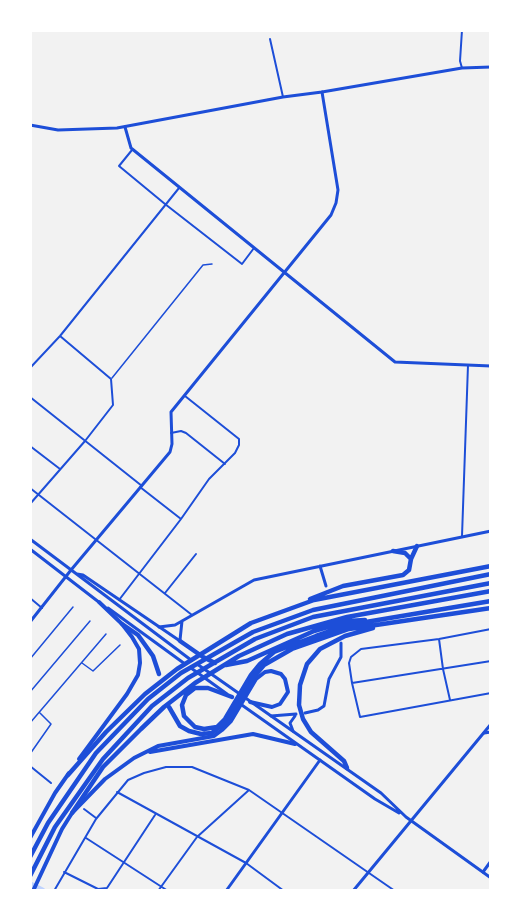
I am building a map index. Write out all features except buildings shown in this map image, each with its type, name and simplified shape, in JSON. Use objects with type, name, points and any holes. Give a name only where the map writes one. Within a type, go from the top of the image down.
[{"type":"highway","points":[[68,775],[106,732],[145,694],[177,669],[220,641],[270,615],[343,586],[404,575],[409,570],[417,546]]},
{"type":"highway","points":[[393,551],[405,553],[411,559]]},
{"type":"highway","points":[[270,615],[314,600],[491,566]]},
{"type":"highway","points":[[30,857],[48,823],[96,753],[148,699],[182,673],[263,628],[313,610],[491,574]]},
{"type":"highway","points":[[30,876],[55,826],[103,759],[152,706],[189,678],[255,639],[313,617],[491,583]]},
{"type":"highway","points":[[33,891],[62,830],[103,767],[164,707],[195,683],[239,656],[287,634],[347,616],[491,591]]},
{"type":"highway","points":[[72,813],[105,779],[144,753],[159,746],[213,736],[222,730],[260,664],[282,649],[348,625],[491,601]]},
{"type":"highway","points":[[99,602],[122,624],[138,635],[153,656],[159,674]]},
{"type":"highway","points":[[247,687],[264,665],[292,650],[349,629],[491,608]]},
{"type":"highway","points":[[180,641],[203,657],[226,665],[247,661],[264,651],[325,627],[348,621],[401,617]]},
{"type":"highway","points":[[346,768],[344,761],[310,732],[303,719],[298,695],[302,675],[313,656],[333,640],[392,623]]},
{"type":"highway","points":[[30,838],[55,793],[127,694],[138,675],[139,649],[122,624]]},
{"type":"highway","points":[[247,687],[265,672],[281,674],[288,687],[287,696],[276,706],[250,702]]},
{"type":"highway","points":[[232,697],[208,688],[195,688],[186,695],[182,705],[184,716],[189,723],[204,729],[217,727],[234,710]]},
{"type":"highway","points":[[169,707],[180,726],[201,734],[212,733],[221,728],[229,720],[234,710]]},
{"type":"highway","points":[[144,753],[253,734],[296,744]]},
{"type":"main road","points":[[30,124],[58,130],[125,127],[283,97],[462,68],[491,67]]},
{"type":"main road","points":[[30,622],[170,452],[171,412],[323,225],[336,203],[338,190],[322,92]]},
{"type":"main road","points":[[125,127],[133,149],[395,362],[491,366]]},
{"type":"main road","points":[[158,627],[169,627],[182,621],[254,580],[491,531]]},
{"type":"main road","points":[[30,539],[250,702],[381,793],[406,817]]},
{"type":"main road","points":[[30,549],[99,602],[296,744],[375,799],[411,820],[491,878]]},
{"type":"main road","points":[[321,566],[326,585]]},
{"type":"main road","points":[[73,572],[83,575],[180,641]]},
{"type":"main road","points":[[180,641],[179,631],[182,621]]},
{"type":"main road","points":[[305,713],[324,706],[329,679],[341,657],[341,643]]},
{"type":"main road","points":[[270,716],[296,714],[290,723],[294,733]]},
{"type":"main road","points":[[353,891],[491,724]]},
{"type":"main road","points":[[484,733],[491,732]]},
{"type":"main road","points":[[226,891],[320,760]]},
{"type":"main road","points":[[483,872],[491,861]]},
{"type":"street","points":[[462,30],[460,61],[462,68]]},
{"type":"street","points":[[270,39],[283,97]]},
{"type":"street","points":[[133,149],[119,166],[165,204],[242,264],[254,248]]},
{"type":"street","points":[[30,368],[60,336],[179,188]]},
{"type":"street","points":[[30,504],[113,405],[111,379],[60,336]]},
{"type":"street","points":[[32,359],[36,362]]},
{"type":"street","points":[[462,537],[468,365]]},
{"type":"street","points":[[119,600],[209,479],[236,453],[239,445],[239,439],[185,396]]},
{"type":"street","points":[[30,397],[181,519]]},
{"type":"street","points":[[171,433],[182,431],[186,433],[225,464]]},
{"type":"street","points":[[30,446],[60,468]]},
{"type":"street","points":[[30,488],[192,615]]},
{"type":"street","points":[[165,593],[196,554]]},
{"type":"street","points":[[30,598],[42,608]]},
{"type":"street","points":[[491,629],[439,639],[361,649],[351,657],[350,663],[352,684],[360,717],[491,693]]},
{"type":"street","points":[[439,639],[442,669],[450,700]]},
{"type":"street","points":[[352,684],[491,661]]},
{"type":"street","points":[[30,766],[51,783]]},
{"type":"street","points":[[54,891],[96,819],[128,780],[166,767],[192,767],[249,790],[395,891]]},
{"type":"street","points":[[158,891],[197,837],[249,790]]},
{"type":"street","points":[[117,792],[246,863],[284,891]]},
{"type":"street","points":[[84,809],[96,819]]},
{"type":"street","points":[[64,872],[104,890],[156,814]]},
{"type":"street","points":[[86,838],[168,891]]},
{"type":"lane","points":[[111,379],[203,265],[212,264]]},
{"type":"lane","points":[[30,659],[73,607]]},
{"type":"lane","points":[[30,692],[90,621]]},
{"type":"lane","points":[[30,723],[106,634]]},
{"type":"lane","points":[[82,662],[93,671],[120,645]]},
{"type":"lane","points":[[30,754],[51,724],[39,712]]},
{"type":"waterway","points":[[30,885],[42,891]]}]
